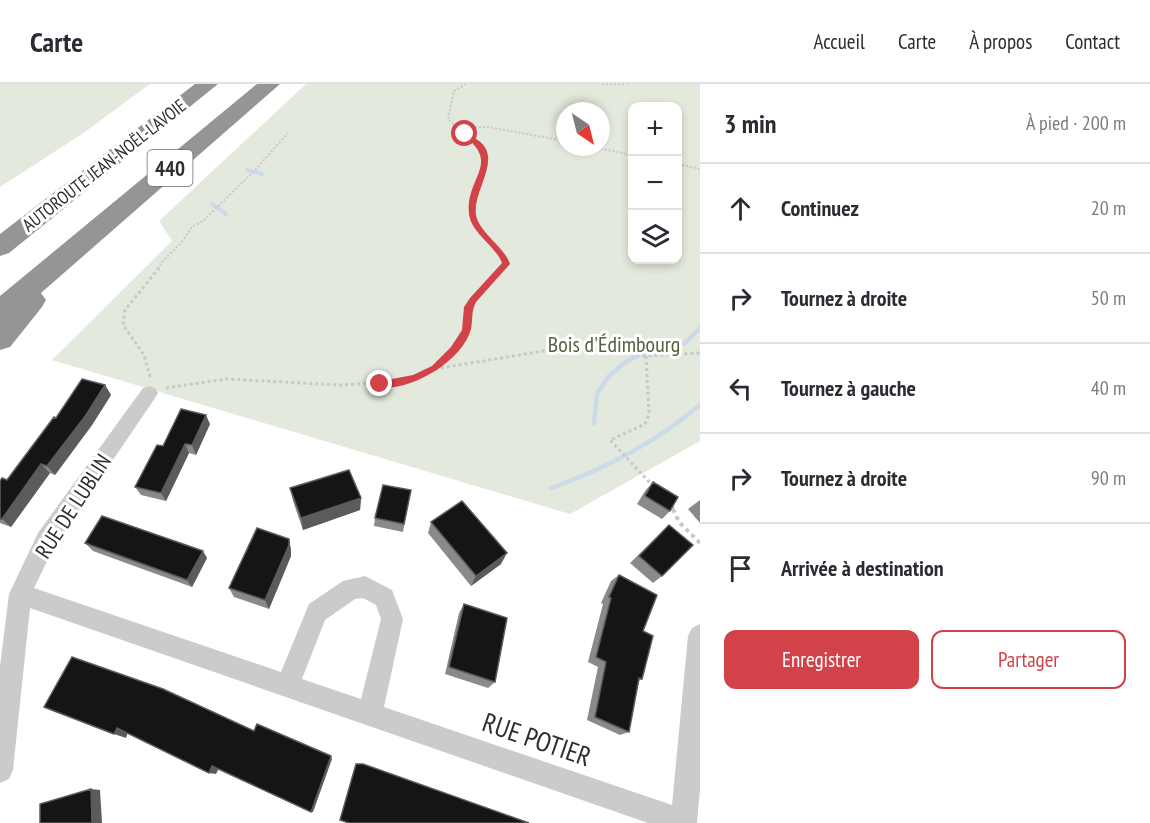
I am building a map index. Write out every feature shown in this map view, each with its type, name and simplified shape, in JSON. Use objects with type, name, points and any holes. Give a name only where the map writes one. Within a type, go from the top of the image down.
[{"type":"highway","name":"AUTOROUTE JEAN-NOËL-LAVOIE","points":[[0,247],[208,84]]},
{"type":"highway","name":"AUTOROUTE JEAN-NOËL-LAVOIE","points":[[0,312],[270,84]]},
{"type":"highway","points":[[0,217],[98,170]]},
{"type":"highway","points":[[0,339],[71,252]]},
{"type":"street","name":"RUE DE LUBLIN","points":[[0,770],[20,594],[46,540],[149,393]]},
{"type":"street","points":[[287,686],[316,612],[351,589],[365,587],[384,597],[392,620],[370,714]]},
{"type":"street","name":"RUE POTIER","points":[[20,594],[684,822]]},
{"type":"street","points":[[684,822],[700,636]]},
{"type":"path","points":[[435,369],[454,349],[466,330],[468,307],[507,264],[504,257],[485,236],[473,215],[475,191],[486,161],[484,150],[451,122],[448,116],[454,91],[466,84]]},
{"type":"path","points":[[602,84],[630,84]]},
{"type":"path","points":[[458,127],[488,127],[556,139]]},
{"type":"path","points":[[288,133],[254,171],[192,227],[181,243],[160,263],[158,270],[125,310],[123,325],[140,346],[150,368],[149,393],[184,384],[233,379],[264,382],[380,384],[414,378],[435,369],[573,346],[646,356],[700,353]]},
{"type":"path","points":[[610,151],[628,154]]},
{"type":"path","points":[[682,165],[700,169]]},
{"type":"path","points":[[646,356],[650,414],[645,424],[610,440],[656,489]]},
{"type":"path","points":[[664,498],[672,506],[679,522],[700,543]]},
{"type":"green space","points":[[0,84],[150,84],[82,134],[0,187]]},
{"type":"green space","name":"Bois d'Édimbourg","points":[[306,84],[700,84],[700,441],[570,514],[52,360],[172,241],[159,221]]},
{"type":"building","points":[[82,379],[105,385],[86,415],[47,466],[41,464],[0,519],[0,481],[2,478],[7,480],[54,417],[56,418]]},
{"type":"building","points":[[181,409],[206,415],[192,445],[185,444],[161,493],[135,487],[157,445],[163,446]]},
{"type":"building","points":[[349,470],[361,498],[301,518],[290,488]]},
{"type":"building","points":[[653,482],[678,497],[670,511],[645,496]]},
{"type":"building","points":[[383,485],[411,490],[404,524],[375,518]]},
{"type":"building","points":[[462,501],[507,553],[476,576],[431,522]]},
{"type":"building","points":[[102,516],[203,551],[187,580],[85,543]]},
{"type":"building","points":[[669,525],[693,545],[662,576],[639,556]]},
{"type":"building","points":[[257,528],[289,539],[289,545],[265,600],[229,588]]},
{"type":"building","points":[[619,575],[657,595],[643,631],[653,636],[642,679],[639,678],[629,732],[595,717],[606,662],[596,657],[611,598],[609,597]]},
{"type":"building","points":[[464,604],[507,618],[495,682],[449,667]]},
{"type":"building","points":[[72,657],[163,689],[254,731],[257,724],[331,756],[311,812],[212,766],[209,773],[117,728],[114,734],[44,707]]},
{"type":"building","points":[[356,764],[363,764],[529,823],[349,823],[340,820]]},
{"type":"building","points":[[91,789],[92,823],[40,823],[40,804]]},
{"type":"waterway","points":[[247,170],[262,174]]},
{"type":"waterway","points":[[212,204],[226,214]]},
{"type":"waterway","points":[[594,423],[597,394],[608,377],[624,363],[645,351],[685,343],[700,328]]},
{"type":"waterway","points":[[551,488],[591,472],[648,443],[700,405]]},
{"type":"route","points":[[380,384],[414,378],[435,369],[454,349],[466,330],[468,307],[507,264],[504,257],[485,236],[473,215],[475,191],[486,155],[480,144],[465,134]]}]
